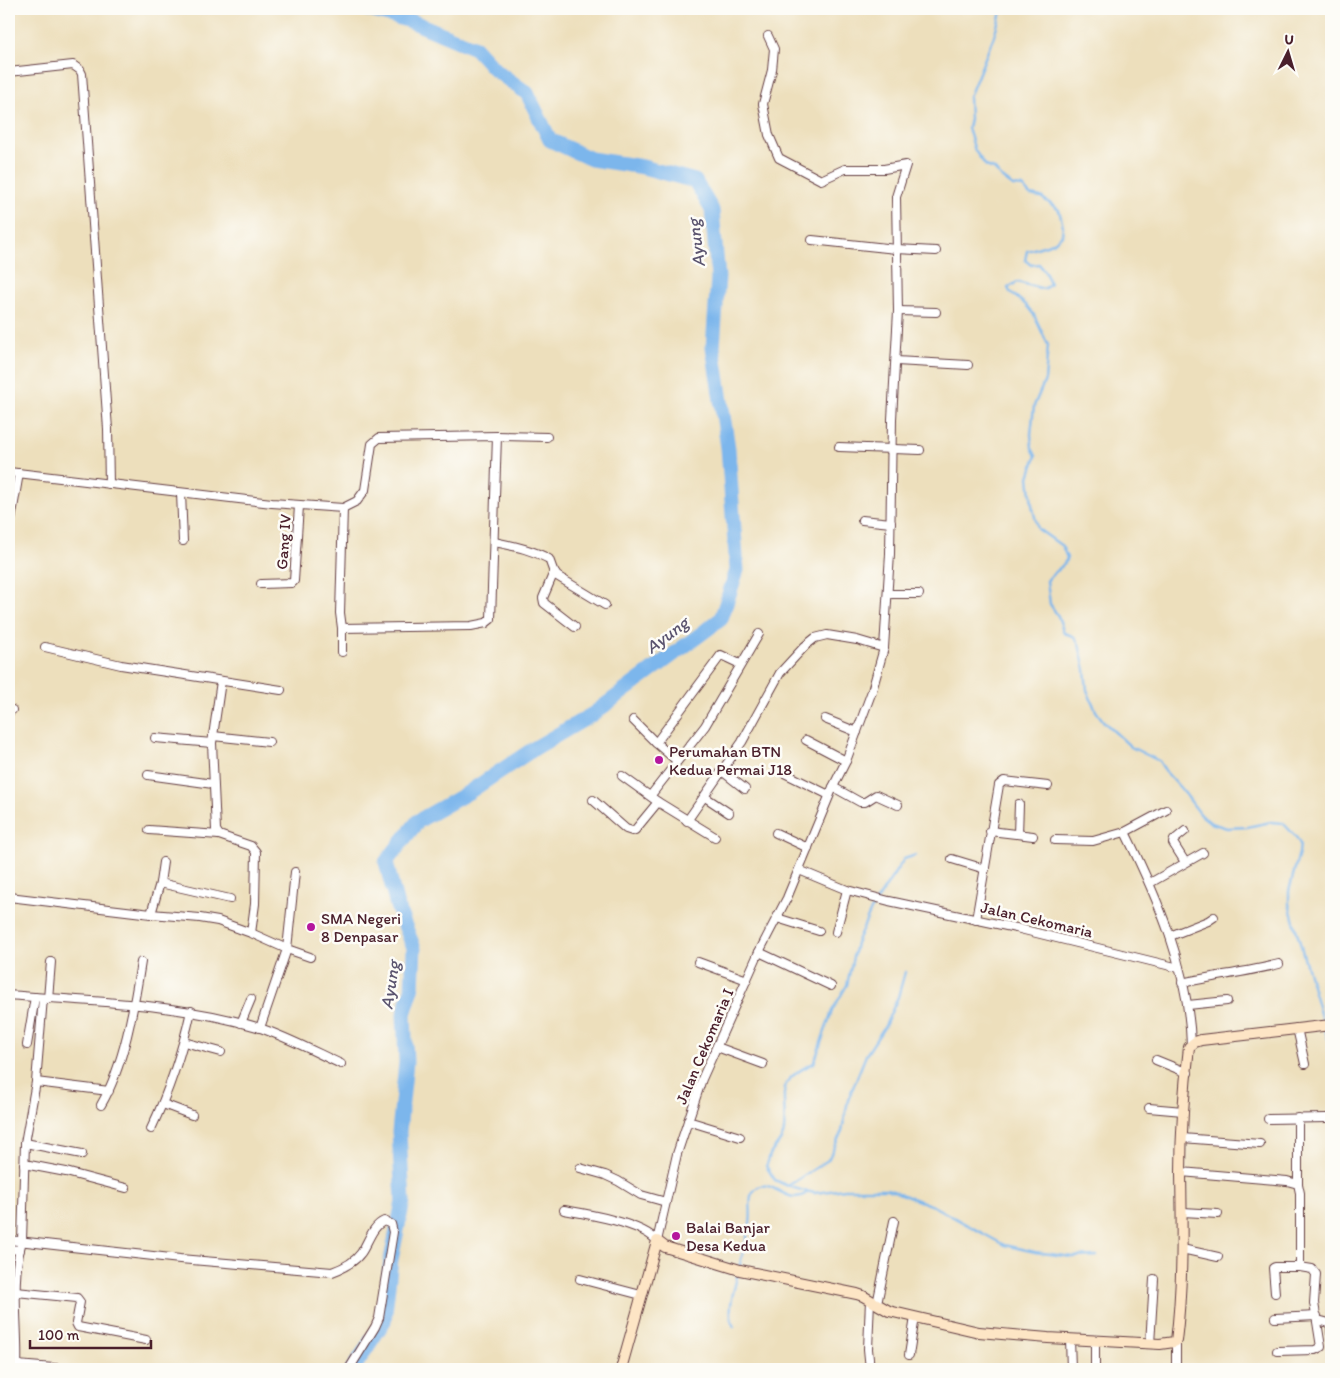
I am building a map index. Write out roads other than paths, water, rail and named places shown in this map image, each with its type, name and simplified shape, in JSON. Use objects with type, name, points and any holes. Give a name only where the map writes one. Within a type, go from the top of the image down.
[{"type":"street","name":"Jalan Cekomaria I","points":[[657,1241],[674,1162],[702,1079],[759,952],[799,870],[833,786],[846,760],[872,691],[884,648],[889,594],[892,449],[898,311],[896,197],[906,165],[884,168],[845,169],[821,180],[779,158],[769,134],[763,104],[772,70],[774,49],[768,36]]},
{"type":"street","points":[[9,72],[73,66],[80,70],[82,74],[108,429],[109,484]]},
{"type":"street","points":[[812,240],[896,249],[936,251]]},
{"type":"street","points":[[898,311],[936,312]]},
{"type":"street","points":[[896,361],[968,365]]},
{"type":"street","points":[[342,628],[471,626],[486,623],[491,619],[497,436]]},
{"type":"street","points":[[9,472],[299,506],[343,508],[357,501],[364,490],[372,444],[379,438],[547,437]]},
{"type":"street","points":[[839,448],[920,450]]},
{"type":"street","points":[[10,526],[18,473]]},
{"type":"street","points":[[181,493],[183,541]]},
{"type":"street","name":"Gang IV","points":[[261,584],[292,582],[294,580],[299,506]]},
{"type":"street","points":[[342,652],[340,613],[343,508]]},
{"type":"street","points":[[862,520],[891,523]]},
{"type":"street","points":[[494,542],[529,549],[541,554],[549,559],[554,572],[558,576],[605,605]]},
{"type":"street","points":[[554,572],[543,598],[544,603],[576,627]]},
{"type":"street","points":[[889,594],[919,594]]},
{"type":"street","points":[[650,795],[705,726],[722,700],[758,634]]},
{"type":"street","points":[[688,821],[742,742],[780,673],[815,638],[827,635],[842,637],[884,648]]},
{"type":"street","points":[[45,647],[121,665],[281,690]]},
{"type":"street","points":[[656,743],[721,655],[740,664]]},
{"type":"street","points":[[218,835],[216,830],[213,784],[213,740],[221,681]]},
{"type":"street","points":[[825,719],[857,732]]},
{"type":"street","points":[[633,720],[677,761]]},
{"type":"street","points":[[155,738],[269,742]]},
{"type":"street","points":[[806,740],[846,760]]},
{"type":"street","points":[[778,770],[830,795]]},
{"type":"street","points":[[722,771],[745,789]]},
{"type":"street","points":[[148,775],[213,784]]},
{"type":"street","points":[[622,776],[658,802],[715,837]]},
{"type":"street","points":[[976,920],[999,785],[1002,782],[1048,786]]},
{"type":"street","points":[[833,786],[860,802],[865,802],[876,795],[898,805]]},
{"type":"street","points":[[704,797],[729,813]]},
{"type":"street","points":[[593,800],[626,829],[632,831],[635,830],[658,802]]},
{"type":"street","points":[[1018,834],[1019,804]]},
{"type":"street","points":[[1056,840],[1093,841],[1124,832],[1166,810]]},
{"type":"street","points":[[149,830],[218,835],[251,846],[256,852],[255,904],[251,933]]},
{"type":"street","points":[[990,831],[1033,836]]},
{"type":"street","points":[[1184,831],[1173,842],[1174,847],[1186,862]]},
{"type":"street","points":[[1124,832],[1150,883],[1170,936],[1188,1005],[1191,1045],[1183,1111],[1181,1172],[1182,1249],[1176,1369]]},
{"type":"street","points":[[776,833],[808,848]]},
{"type":"street","points":[[1150,883],[1203,853]]},
{"type":"street","points":[[952,859],[985,869]]},
{"type":"street","points":[[151,914],[160,883],[163,862]]},
{"type":"street","name":"Jalan Cekomaria","points":[[799,870],[847,890],[889,901],[1178,968]]},
{"type":"street","points":[[260,1028],[287,949],[295,872]]},
{"type":"street","points":[[160,883],[230,898]]},
{"type":"street","points":[[836,932],[847,890]]},
{"type":"street","points":[[9,897],[218,921],[287,949],[310,956]]},
{"type":"street","points":[[1170,936],[1214,917]]},
{"type":"street","points":[[777,918],[820,931]]},
{"type":"street","points":[[759,952],[831,986]]},
{"type":"street","points":[[27,1044],[52,962]]},
{"type":"street","points":[[101,1105],[109,1091],[126,1038],[134,1006],[141,962]]},
{"type":"street","points":[[698,962],[747,980]]},
{"type":"street","points":[[1182,983],[1248,972],[1279,964]]},
{"type":"street","points":[[9,995],[163,1007],[190,1011],[260,1028],[341,1064]]},
{"type":"street","points":[[42,998],[36,1082],[25,1143],[22,1241],[16,1292],[17,1367],[66,1369]]},
{"type":"street","points":[[241,1023],[251,1000]]},
{"type":"street","points":[[1188,1005],[1227,1001]]},
{"type":"street","points":[[151,1128],[163,1104],[184,1042],[190,1011]]},
{"type":"street","points":[[1191,1045],[1201,1040],[1331,1025]]},
{"type":"street","points":[[1297,1028],[1305,1064]]},
{"type":"street","points":[[184,1042],[220,1052]]},
{"type":"street","points":[[717,1047],[763,1064]]},
{"type":"street","points":[[1156,1060],[1188,1073]]},
{"type":"street","points":[[36,1082],[109,1091]]},
{"type":"street","points":[[163,1104],[192,1114]]},
{"type":"street","points":[[1149,1108],[1183,1111]]},
{"type":"street","points":[[1298,1118],[1300,1267]]},
{"type":"street","points":[[1268,1119],[1326,1118]]},
{"type":"street","points":[[688,1121],[740,1137]]},
{"type":"street","points":[[1182,1138],[1260,1144]]},
{"type":"street","points":[[25,1143],[82,1154]]},
{"type":"street","points":[[24,1164],[66,1172],[126,1188]]},
{"type":"street","points":[[580,1168],[605,1175],[641,1195],[666,1202]]},
{"type":"street","points":[[1181,1172],[1287,1180],[1298,1184]]},
{"type":"street","points":[[564,1210],[607,1218],[644,1231],[665,1247],[736,1269],[800,1283],[844,1290],[863,1296],[889,1312],[979,1332],[1051,1339],[1150,1344],[1164,1344],[1176,1341]]},
{"type":"street","points":[[1182,1212],[1218,1214]]},
{"type":"street","points":[[9,1240],[190,1260],[332,1272],[344,1268],[355,1260],[376,1228],[384,1221],[391,1224],[393,1232],[378,1318],[375,1327],[349,1369]]},
{"type":"street","points":[[870,1369],[868,1349],[874,1302],[894,1222]]},
{"type":"street","points":[[621,1369],[657,1241]]},
{"type":"street","points":[[9,1249],[20,1250]]},
{"type":"street","points":[[1182,1249],[1218,1257]]},
{"type":"street","points":[[1275,1293],[1273,1270],[1275,1267],[1312,1269],[1316,1274],[1314,1303],[1321,1348],[1277,1352]]},
{"type":"street","points":[[580,1279],[642,1295]]},
{"type":"street","points":[[1150,1344],[1154,1279]]},
{"type":"street","points":[[16,1292],[77,1298],[80,1302],[76,1323],[78,1327],[146,1340]]},
{"type":"street","points":[[908,1355],[915,1317]]},
{"type":"street","points":[[1275,1318],[1317,1318],[1329,1324],[1331,1333]]},
{"type":"street","points":[[1070,1339],[1071,1369]]},
{"type":"street","points":[[1095,1340],[1095,1369]]},
{"type":"waterway","name":"Ayung","points":[[353,1369],[384,1321],[391,1260],[403,1201],[399,1132],[406,1062],[404,1014],[412,989],[414,948],[397,906],[386,862],[418,821],[469,792],[535,748],[593,714],[721,619],[737,570],[728,448],[713,347],[718,277],[712,210],[695,181],[643,167],[591,159],[550,140],[527,93],[495,70],[475,48],[411,21],[366,9]]},
{"type":"waterway","points":[[1002,9],[994,36],[969,97],[970,119],[968,128],[975,151],[986,166],[994,169],[1013,186],[1023,187],[1030,195],[1041,197],[1059,210],[1063,226],[1062,235],[1053,243],[1027,251],[1025,260],[1031,265],[1039,264],[1050,284],[1044,289],[1017,282],[1008,288],[1034,315],[1048,345],[1045,380],[1034,406],[1031,434],[1032,448],[1036,456],[1029,477],[1032,505],[1038,529],[1062,546],[1067,558],[1047,581],[1050,604],[1058,616],[1064,633],[1073,636],[1079,644],[1087,690],[1096,711],[1104,722],[1131,747],[1159,761],[1201,815],[1211,823],[1227,828],[1247,827],[1271,822],[1283,823],[1296,837],[1300,844],[1289,891],[1289,904],[1323,1024]]},
{"type":"waterway","points":[[916,855],[904,859],[872,908],[856,943],[847,985],[832,1011],[814,1063],[801,1070],[787,1083],[784,1090],[785,1118],[783,1135],[770,1155],[766,1166],[775,1180],[801,1190],[815,1193],[845,1189],[887,1189],[933,1206],[1004,1245],[1035,1252],[1072,1257],[1097,1256]]},
{"type":"waterway","points":[[788,1186],[828,1160],[842,1131],[848,1100],[866,1055],[885,1026],[898,997],[905,972]]},
{"type":"waterway","points":[[1325,1029],[1331,1049]]},
{"type":"waterway","points":[[739,1268],[750,1223],[751,1196],[755,1190],[758,1187],[770,1187],[794,1197],[808,1192]]},
{"type":"waterway","points":[[734,1327],[731,1308],[738,1273]]},
{"type":"place","name":"Perumahan BTN Kedua Permai J18","points":[[659,760]]},
{"type":"place","name":"SMA Negeri 8 Denpasar","points":[[311,927]]},
{"type":"place","name":"Balai Banjar Desa Kedua","points":[[676,1236]]}]
